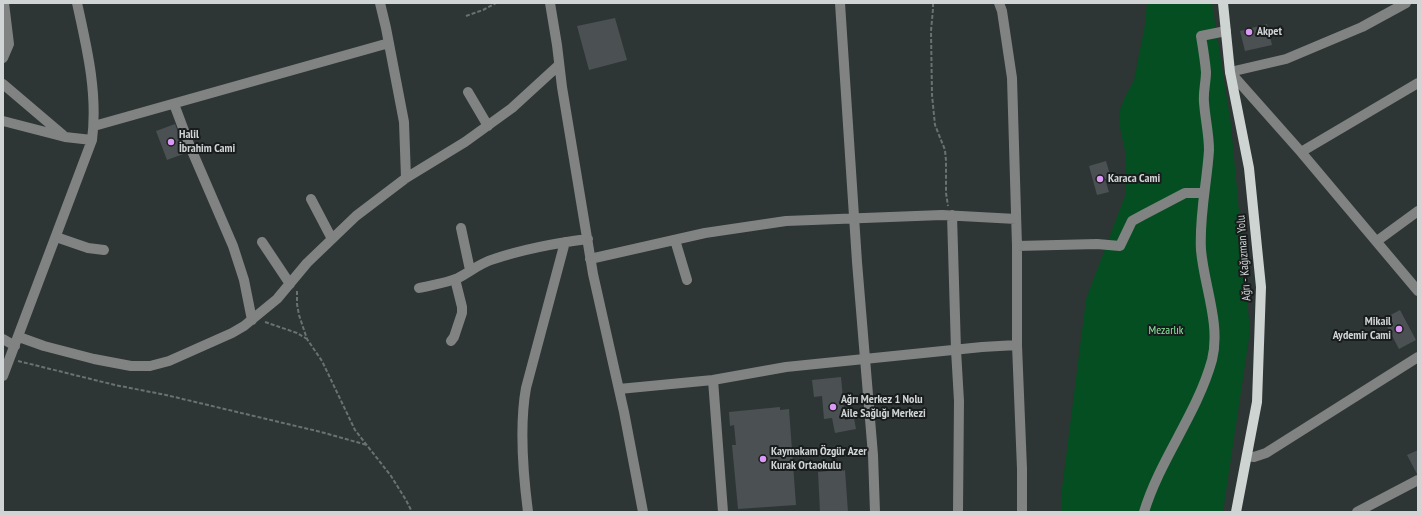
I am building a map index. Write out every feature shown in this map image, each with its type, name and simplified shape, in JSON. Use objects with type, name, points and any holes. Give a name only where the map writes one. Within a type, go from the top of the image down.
[{"type":"main road","name":"Ağrı - Kağızman Yolu","points":[[1222,3],[1230,72],[1249,168],[1261,287],[1257,402],[1236,512]]},
{"type":"street","points":[[3,58],[9,44],[4,3]]},
{"type":"street","points":[[3,376],[92,140],[94,126],[92,81],[77,3]]},
{"type":"street","points":[[380,3],[404,122],[406,178]]},
{"type":"street","points":[[550,3],[590,259],[619,389],[643,512]]},
{"type":"street","points":[[840,3],[876,512]]},
{"type":"street","points":[[999,3],[1002,12],[1012,78],[1022,512]]},
{"type":"street","points":[[1406,3],[1362,26],[1286,59],[1230,72],[1301,152],[1418,291]]},
{"type":"street","points":[[1144,512],[1162,467],[1200,392],[1212,360],[1214,328],[1201,250],[1201,227],[1209,150],[1204,102],[1206,72],[1202,36],[1226,31]]},
{"type":"street","points":[[94,126],[389,43]]},
{"type":"street","points":[[3,339],[44,346],[94,359],[131,366],[150,366],[169,361],[232,332],[252,320],[294,287],[307,263],[356,216],[406,178],[488,126],[512,108],[560,65]]},
{"type":"street","points":[[1301,152],[1418,83]]},
{"type":"street","points":[[3,84],[65,137]]},
{"type":"street","points":[[468,92],[488,126]]},
{"type":"street","points":[[174,104],[202,175],[233,246],[246,286],[252,320]]},
{"type":"street","points":[[3,122],[65,137],[92,140]]},
{"type":"street","points":[[1017,246],[1097,244],[1120,246],[1132,221],[1185,193],[1204,193]]},
{"type":"street","points":[[311,199],[332,240]]},
{"type":"street","points":[[1377,241],[1418,211]]},
{"type":"street","points":[[950,215],[956,350],[960,401],[958,512]]},
{"type":"street","points":[[590,259],[704,233],[786,221],[854,217],[950,215],[1016,219]]},
{"type":"street","points":[[461,228],[470,270]]},
{"type":"street","points":[[56,237],[82,246],[104,250]]},
{"type":"street","points":[[419,288],[455,279],[494,259],[565,242],[588,239]]},
{"type":"street","points":[[675,240],[686,280]]},
{"type":"street","points":[[262,242],[294,287]]},
{"type":"street","points":[[528,512],[524,485],[522,409],[526,388],[565,242]]},
{"type":"street","points":[[451,341],[454,337],[462,314],[455,279]]},
{"type":"street","points":[[619,389],[714,380],[786,367],[1018,345]]},
{"type":"street","points":[[1247,456],[1254,457],[1266,453],[1418,357]]},
{"type":"street","points":[[714,380],[723,512]]},
{"type":"street","points":[[1357,512],[1418,480]]},
{"type":"path","points":[[466,16],[483,10],[496,3]]},
{"type":"path","points":[[933,3],[931,31],[932,103],[935,125],[946,155],[946,193],[950,215]]},
{"type":"path","points":[[294,287],[299,315],[307,339],[322,361],[360,439],[367,445],[391,476],[412,512]]},
{"type":"path","points":[[252,320],[278,325],[307,339]]},
{"type":"path","points":[[10,359],[115,385],[166,395],[321,432],[367,445]]},
{"type":"green space","name":"Mezarlık","points":[[1147,3],[1212,3],[1231,125],[1250,331],[1223,512],[1061,512],[1062,488],[1086,299],[1126,193],[1125,151],[1119,123],[1120,110],[1134,80],[1145,24]]},
{"type":"building","points":[[615,18],[627,60],[589,70],[577,26]]},
{"type":"building","points":[[1267,24],[1272,45],[1245,51],[1240,31]]},
{"type":"building","name":"Halil İbrahim Cami","points":[[175,124],[186,153],[167,160],[156,131]]},
{"type":"building","name":"Karaca Cami","points":[[1106,161],[1111,178],[1105,179],[1109,192],[1097,195],[1089,166]]},
{"type":"building","name":"Mikail Aydemir Cami","points":[[1400,310],[1416,340],[1399,349],[1383,319]]},
{"type":"building","name":"Ağrı Merkez 1 Nolu Aile Sağlığı Merkezi","points":[[841,377],[845,420],[854,418],[856,429],[835,433],[832,418],[824,419],[822,396],[814,397],[812,380]]},
{"type":"building","name":"Kaymakam Özgür Azer Kurak Ortaokulu","points":[[780,407],[780,410],[789,409],[796,505],[738,509],[732,445],[736,445],[734,425],[730,426],[729,412]]},
{"type":"building","points":[[1418,450],[1418,474],[1417,474],[1407,455]]},
{"type":"building","points":[[842,465],[843,471],[845,470],[848,512],[820,512],[818,472],[828,471],[827,467]]},
{"type":"place","name":"Akpet","points":[[1249,32]]},
{"type":"place","name":"Halil İbrahim Cami","points":[[171,142]]},
{"type":"place","name":"Karaca Cami","points":[[1100,179]]},
{"type":"place","name":"Mikail Aydemir Cami","points":[[1399,329]]},
{"type":"place","name":"Ağrı Merkez 1 Nolu Aile Sağlığı Merkezi","points":[[833,407]]},
{"type":"place","name":"Kaymakam Özgür Azer Kurak Ortaokulu","points":[[763,459]]}]
